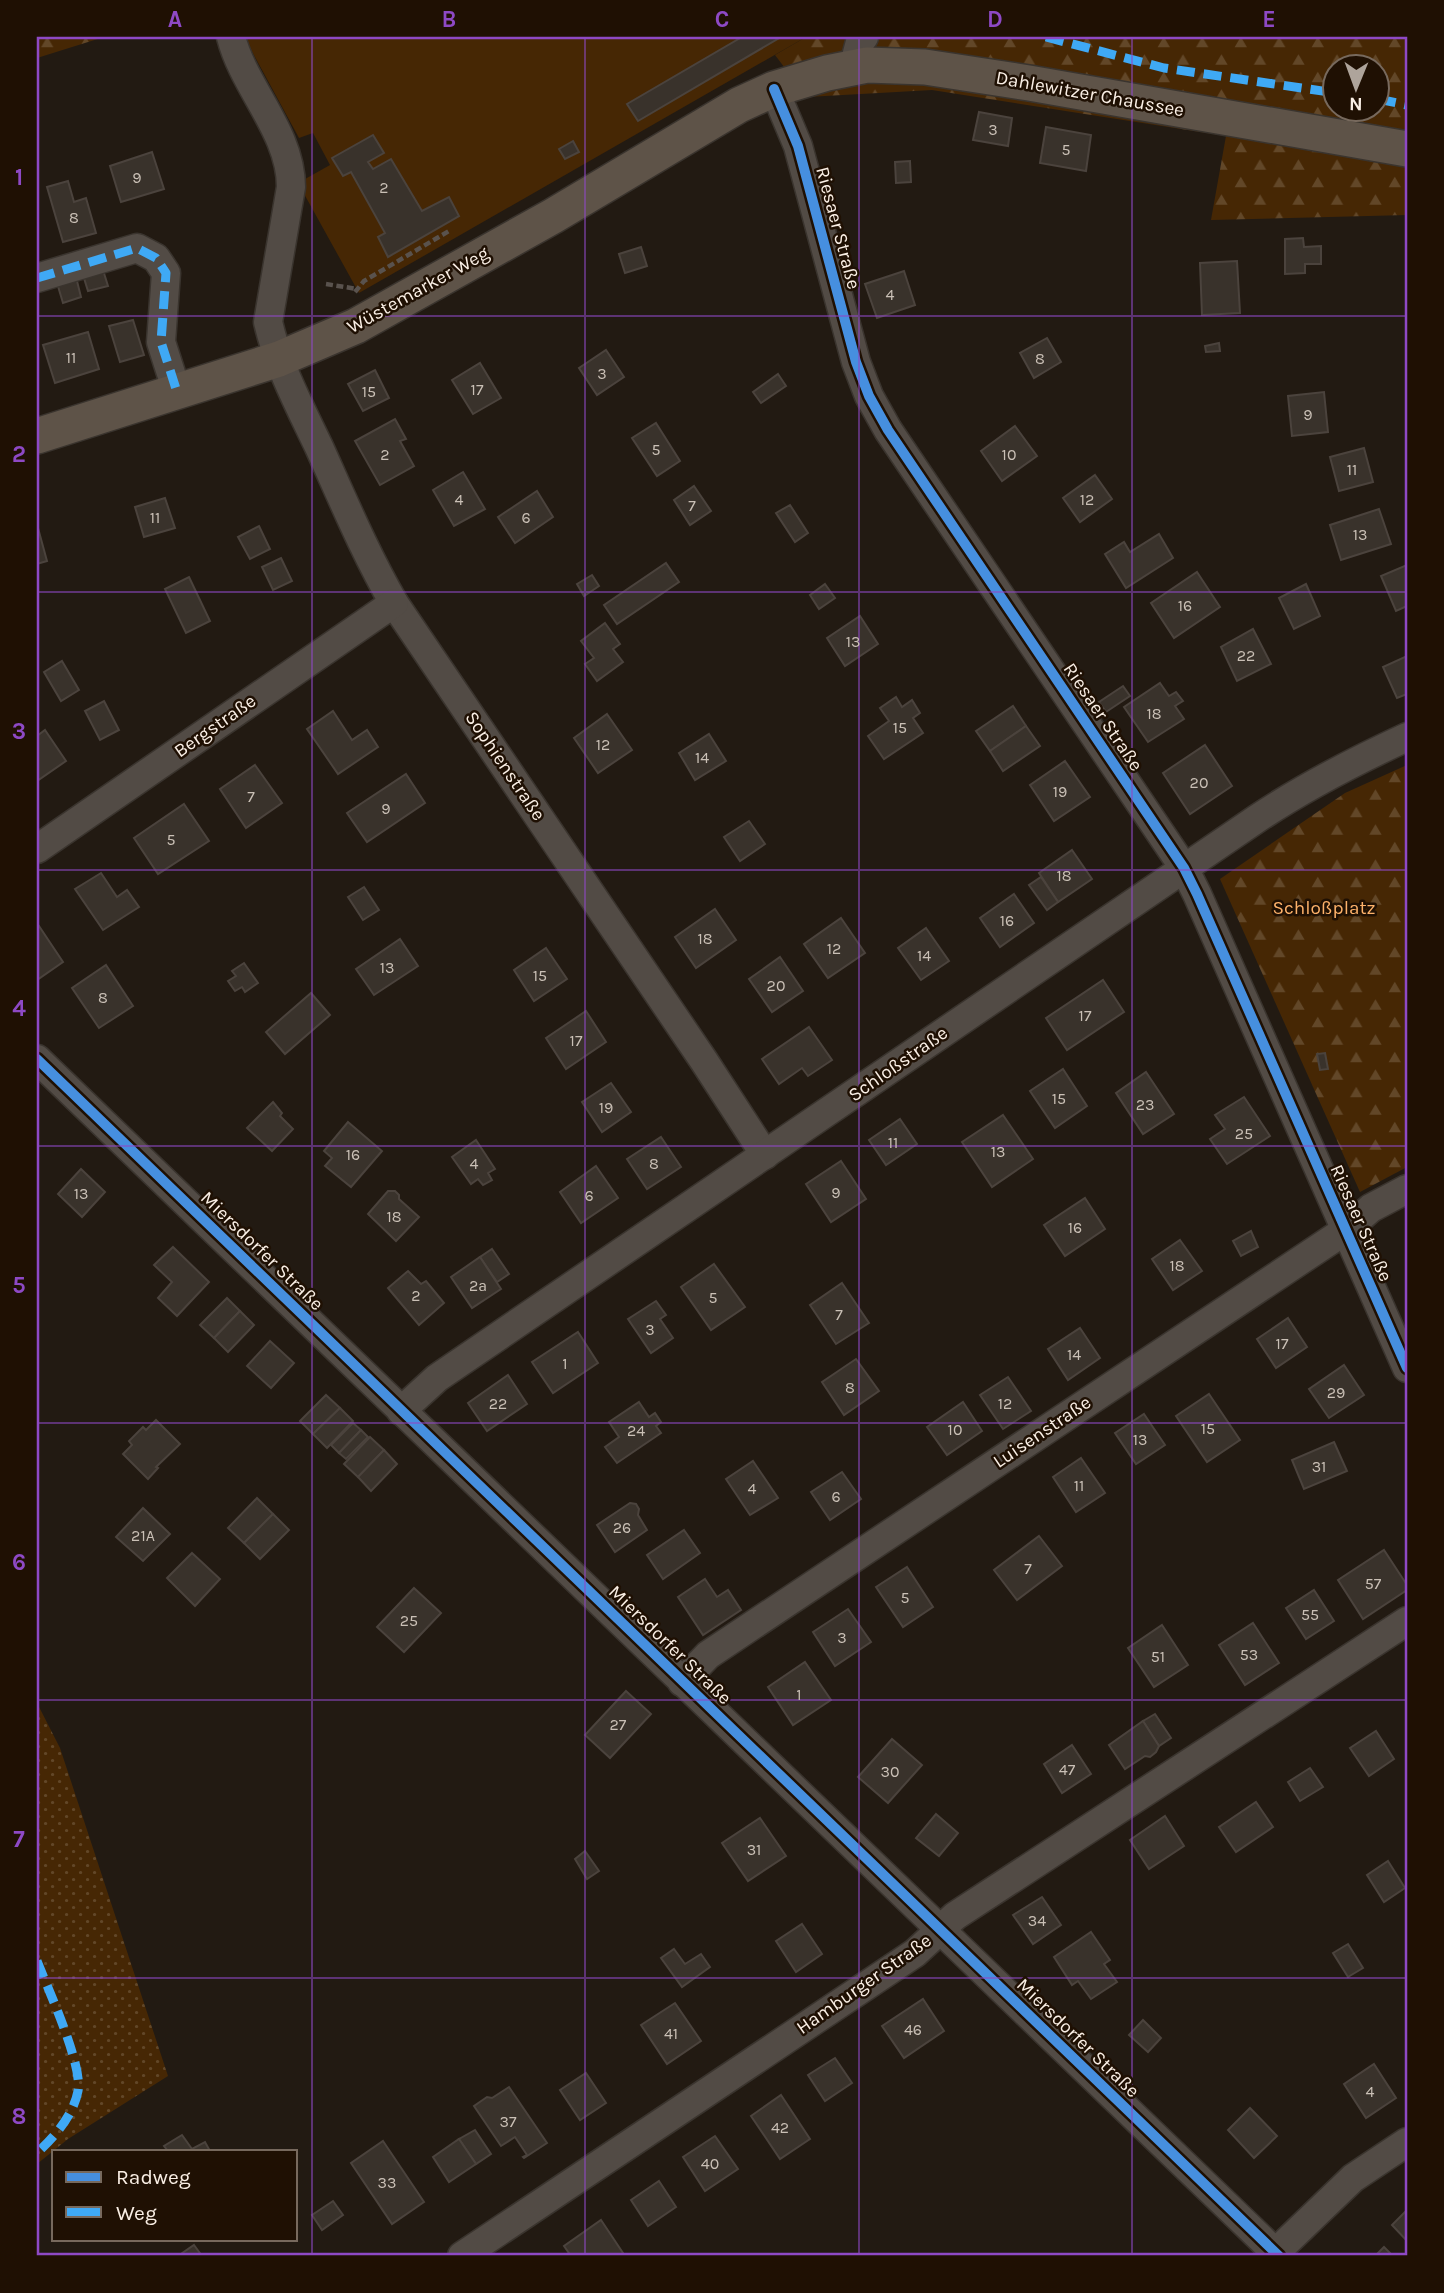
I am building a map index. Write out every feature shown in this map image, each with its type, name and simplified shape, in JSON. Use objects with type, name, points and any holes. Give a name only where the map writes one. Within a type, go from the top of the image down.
[{"type":"main road","name":"Dahlewitzer Chaussee","points":[[774,89],[827,73],[858,52],[867,65],[925,67],[1407,149]]},
{"type":"main road","name":"Wüstemarker Weg","points":[[37,436],[279,359],[368,320],[552,216],[739,105],[774,89]]},
{"type":"street","name":"Sophienstraße","points":[[231,37],[235,54],[273,125],[291,169],[291,187],[268,322],[279,359],[373,566],[394,603],[765,1155]]},
{"type":"street","name":"Riesaer Straße","points":[[774,89],[798,146],[856,362],[875,407],[887,430],[1184,868],[1198,894],[1407,1368]]},
{"type":"street","points":[[37,278],[137,248],[156,258],[166,274],[161,342],[177,392]]},
{"type":"street","name":"Bergstraße","points":[[37,849],[394,603]]},
{"type":"street","name":"Schloßstraße","points":[[401,1411],[437,1378],[1298,791],[1341,767],[1407,737]]},
{"type":"street","name":"Miersdorfer Straße","points":[[37,1059],[940,1930],[1266,2252]]},
{"type":"street","name":"Luisenstraße","points":[[682,1682],[708,1655],[1346,1230],[1371,1208],[1407,1189]]},
{"type":"street","name":"Hamburger Straße","points":[[462,2256],[915,1953],[955,1916],[1407,1621]]},
{"type":"street","points":[[1266,2252],[1353,2178],[1407,2142]]},
{"type":"path","points":[[350,298],[364,281],[449,231]]},
{"type":"path","points":[[326,284],[358,289]]},
{"type":"green space","points":[[37,37],[104,37],[37,58]]},
{"type":"green space","points":[[244,37],[806,37],[359,293],[298,183],[330,165],[313,133],[299,138]]},
{"type":"green space","points":[[806,37],[1407,37],[1407,215],[1211,220],[1226,136],[932,90],[807,97],[775,55]]},
{"type":"green space","name":"Schloßplatz","points":[[1407,765],[1407,1167],[1360,1192],[1220,879],[1345,793]]},
{"type":"green space","points":[[37,1703],[60,1748],[168,2076],[68,2139],[37,2164]]},
{"type":"building","points":[[742,37],[781,37],[638,121],[627,104]]},
{"type":"building","points":[[979,112],[1012,118],[1008,146],[973,140]]},
{"type":"building","points":[[1046,127],[1091,135],[1086,171],[1040,163]]},
{"type":"building","points":[[373,135],[384,153],[368,162],[373,169],[391,159],[422,211],[449,197],[459,216],[388,257],[378,237],[385,233],[351,172],[343,176],[332,158]]},
{"type":"building","points":[[573,141],[579,152],[565,159],[559,149]]},
{"type":"building","points":[[152,152],[164,189],[121,202],[110,166]]},
{"type":"building","points":[[910,161],[911,182],[896,183],[895,162]]},
{"type":"building","points":[[68,181],[74,202],[86,198],[96,233],[63,242],[47,187]]},
{"type":"building","points":[[1303,238],[1304,247],[1321,246],[1321,264],[1305,264],[1305,273],[1285,274],[1285,239]]},
{"type":"building","points":[[641,247],[647,266],[625,273],[619,254]]},
{"type":"building","points":[[1237,261],[1240,313],[1202,315],[1200,263]]},
{"type":"building","points":[[103,270],[108,286],[88,291],[83,275]]},
{"type":"building","points":[[904,271],[915,305],[877,318],[865,284]]},
{"type":"building","points":[[76,277],[81,297],[63,303],[57,283]]},
{"type":"building","points":[[133,320],[144,355],[120,362],[109,326]]},
{"type":"building","points":[[88,332],[99,369],[55,383],[43,345]]},
{"type":"building","points":[[1047,338],[1061,362],[1034,378],[1020,353]]},
{"type":"building","points":[[1219,343],[1220,351],[1206,352],[1205,346]]},
{"type":"building","points":[[606,350],[624,377],[597,395],[579,368]]},
{"type":"building","points":[[480,363],[501,398],[473,414],[452,380]]},
{"type":"building","points":[[375,370],[389,398],[363,411],[348,384]]},
{"type":"building","points":[[778,374],[786,386],[761,403],[753,392]]},
{"type":"building","points":[[1324,392],[1328,432],[1292,436],[1288,396]]},
{"type":"building","points":[[395,419],[406,439],[400,441],[414,466],[380,485],[355,441]]},
{"type":"building","points":[[656,423],[680,461],[657,476],[632,438]]},
{"type":"building","points":[[1015,426],[1037,456],[1002,481],[981,451]]},
{"type":"building","points":[[1364,448],[1373,482],[1339,491],[1330,457]]},
{"type":"building","points":[[463,472],[485,509],[454,526],[433,490]]},
{"type":"building","points":[[1095,475],[1112,499],[1080,522],[1063,498]]},
{"type":"building","points":[[694,486],[711,511],[690,525],[674,500]]},
{"type":"building","points":[[537,491],[553,517],[515,543],[498,517]]},
{"type":"building","points":[[165,498],[175,528],[144,537],[135,507]]},
{"type":"building","points":[[790,505],[808,533],[795,542],[776,513]]},
{"type":"building","points":[[1379,509],[1391,544],[1341,560],[1330,525]]},
{"type":"building","points":[[259,526],[270,549],[250,559],[238,537]]},
{"type":"building","points":[[37,529],[47,561],[37,564]]},
{"type":"building","points":[[1159,534],[1173,558],[1126,588],[1105,554],[1124,542],[1130,552]]},
{"type":"building","points":[[281,558],[292,581],[273,590],[262,567]]},
{"type":"building","points":[[666,563],[679,582],[617,624],[604,605]]},
{"type":"building","points":[[1407,565],[1407,606],[1396,611],[1381,576]]},
{"type":"building","points":[[1197,572],[1220,607],[1174,638],[1151,603]]},
{"type":"building","points":[[592,575],[599,586],[584,596],[577,584]]},
{"type":"building","points":[[189,577],[210,621],[186,633],[165,589]]},
{"type":"building","points":[[825,584],[835,598],[819,609],[810,595]]},
{"type":"building","points":[[1306,584],[1320,616],[1294,629],[1279,598]]},
{"type":"building","points":[[860,616],[878,644],[845,666],[827,638]]},
{"type":"building","points":[[605,623],[620,644],[613,649],[623,662],[597,681],[585,664],[594,658],[581,641]]},
{"type":"building","points":[[1253,629],[1271,664],[1237,681],[1221,647]]},
{"type":"building","points":[[1407,656],[1407,694],[1397,698],[1383,667]]},
{"type":"building","points":[[62,661],[79,690],[61,701],[44,672]]},
{"type":"building","points":[[1160,683],[1169,696],[1176,692],[1183,701],[1175,706],[1184,719],[1148,742],[1124,707]]},
{"type":"building","points":[[1123,686],[1130,696],[1106,712],[1099,702]]},
{"type":"building","points":[[896,697],[902,707],[912,700],[920,713],[913,718],[923,733],[884,759],[868,736],[889,721],[880,708]]},
{"type":"building","points":[[104,701],[119,730],[100,740],[85,711]]},
{"type":"building","points":[[1013,706],[1026,726],[990,751],[976,731]]},
{"type":"building","points":[[333,711],[352,740],[367,730],[378,747],[338,774],[307,729]]},
{"type":"building","points":[[607,714],[632,750],[598,773],[574,738]]},
{"type":"building","points":[[1026,726],[1040,746],[1003,771],[990,751]]},
{"type":"building","points":[[45,730],[66,761],[37,781],[37,736]]},
{"type":"building","points":[[709,734],[726,761],[695,780],[679,753]]},
{"type":"building","points":[[1205,745],[1232,786],[1190,814],[1163,773]]},
{"type":"building","points":[[1065,761],[1090,797],[1054,821],[1030,785]]},
{"type":"building","points":[[255,765],[282,803],[246,828],[220,789]]},
{"type":"building","points":[[406,774],[425,803],[367,842],[347,813]]},
{"type":"building","points":[[184,804],[209,841],[158,874],[134,838]]},
{"type":"building","points":[[749,821],[765,844],[740,861],[724,837]]},
{"type":"building","points":[[1072,850],[1092,879],[1058,902],[1039,873]]},
{"type":"building","points":[[101,873],[117,897],[127,890],[139,907],[103,930],[75,889]]},
{"type":"building","points":[[1041,877],[1058,902],[1047,910],[1029,885]]},
{"type":"building","points":[[364,887],[379,910],[363,920],[348,897]]},
{"type":"building","points":[[1014,894],[1034,923],[1000,947],[980,918]]},
{"type":"building","points":[[715,909],[736,940],[696,968],[675,937]]},
{"type":"building","points":[[841,918],[865,953],[828,978],[804,944]]},
{"type":"building","points":[[37,923],[63,962],[37,980]]},
{"type":"building","points":[[926,928],[949,961],[921,980],[898,948]]},
{"type":"building","points":[[400,939],[418,966],[374,995],[356,969]]},
{"type":"building","points":[[546,948],[567,979],[534,1001],[514,970]]},
{"type":"building","points":[[780,957],[803,991],[772,1012],[749,979]]},
{"type":"building","points":[[244,963],[258,983],[245,992],[242,987],[235,991],[228,981],[236,976],[232,971]]},
{"type":"building","points":[[106,965],[133,1006],[99,1028],[72,988]]},
{"type":"building","points":[[1103,980],[1124,1012],[1067,1050],[1046,1018]]},
{"type":"building","points":[[311,993],[330,1015],[285,1054],[266,1032]]},
{"type":"building","points":[[586,1011],[606,1042],[566,1069],[546,1038]]},
{"type":"building","points":[[809,1027],[832,1060],[808,1076],[802,1068],[779,1084],[762,1059]]},
{"type":"building","points":[[1325,1053],[1328,1069],[1320,1070],[1317,1054]]},
{"type":"building","points":[[1063,1069],[1087,1106],[1055,1128],[1030,1091]]},
{"type":"building","points":[[1146,1072],[1174,1114],[1143,1134],[1116,1093]]},
{"type":"building","points":[[611,1083],[631,1112],[602,1132],[582,1102]]},
{"type":"building","points":[[1244,1097],[1270,1136],[1227,1164],[1210,1139],[1225,1129],[1215,1115]]},
{"type":"building","points":[[273,1102],[282,1113],[280,1116],[293,1129],[272,1151],[247,1128]]},
{"type":"building","points":[[1003,1115],[1033,1159],[992,1187],[962,1142]]},
{"type":"building","points":[[900,1119],[917,1144],[886,1165],[869,1140]]},
{"type":"building","points":[[348,1122],[382,1151],[351,1187],[325,1166],[332,1158],[324,1151]]},
{"type":"building","points":[[661,1137],[681,1167],[647,1189],[627,1159]]},
{"type":"building","points":[[476,1140],[495,1169],[488,1173],[492,1180],[483,1185],[478,1179],[471,1184],[452,1157]]},
{"type":"building","points":[[841,1161],[866,1199],[831,1222],[806,1184]]},
{"type":"building","points":[[596,1166],[618,1198],[581,1223],[560,1192]]},
{"type":"building","points":[[81,1169],[105,1192],[82,1217],[58,1194]]},
{"type":"building","points":[[388,1191],[395,1191],[399,1199],[419,1217],[396,1241],[368,1214]]},
{"type":"building","points":[[1085,1198],[1105,1229],[1065,1256],[1044,1225]]},
{"type":"building","points":[[1251,1231],[1258,1247],[1241,1256],[1233,1241]]},
{"type":"building","points":[[1180,1240],[1202,1271],[1173,1290],[1152,1259]]},
{"type":"building","points":[[173,1247],[209,1282],[177,1316],[158,1298],[172,1282],[154,1265]]},
{"type":"building","points":[[492,1249],[509,1274],[497,1282],[480,1257]]},
{"type":"building","points":[[480,1257],[501,1289],[472,1308],[451,1277]]},
{"type":"building","points":[[714,1264],[745,1307],[711,1330],[681,1287]]},
{"type":"building","points":[[408,1271],[421,1284],[426,1281],[444,1303],[419,1325],[388,1288]]},
{"type":"building","points":[[842,1283],[869,1323],[836,1344],[810,1305]]},
{"type":"building","points":[[227,1298],[240,1311],[214,1338],[200,1325]]},
{"type":"building","points":[[656,1301],[666,1315],[660,1319],[673,1338],[651,1353],[628,1319]]},
{"type":"building","points":[[240,1311],[254,1325],[228,1352],[214,1338]]},
{"type":"building","points":[[1288,1318],[1307,1347],[1276,1368],[1257,1339]]},
{"type":"building","points":[[1080,1328],[1100,1358],[1068,1380],[1048,1349]]},
{"type":"building","points":[[578,1332],[598,1363],[553,1393],[532,1362]]},
{"type":"building","points":[[270,1341],[294,1363],[271,1388],[247,1366]]},
{"type":"building","points":[[856,1359],[879,1391],[844,1415],[822,1382]]},
{"type":"building","points":[[1344,1365],[1364,1395],[1329,1418],[1309,1389]]},
{"type":"building","points":[[508,1375],[527,1404],[487,1431],[468,1403]]},
{"type":"building","points":[[1008,1377],[1031,1411],[1003,1429],[980,1395]]},
{"type":"building","points":[[1209,1394],[1240,1440],[1207,1462],[1176,1416]]},
{"type":"building","points":[[326,1395],[340,1408],[313,1434],[300,1421]]},
{"type":"building","points":[[639,1402],[649,1417],[655,1413],[661,1422],[656,1426],[661,1433],[617,1463],[605,1447],[619,1437],[609,1422]]},
{"type":"building","points":[[963,1402],[982,1431],[947,1455],[927,1427]]},
{"type":"building","points":[[340,1408],[353,1421],[327,1448],[313,1434]]},
{"type":"building","points":[[1144,1414],[1165,1445],[1136,1464],[1115,1433]]},
{"type":"building","points":[[156,1420],[180,1444],[156,1467],[158,1468],[148,1479],[123,1454],[132,1445],[129,1441],[143,1427],[146,1430]]},
{"type":"building","points":[[353,1423],[361,1430],[339,1453],[331,1445]]},
{"type":"building","points":[[361,1430],[368,1437],[346,1459],[339,1453]]},
{"type":"building","points":[[370,1437],[384,1450],[358,1477],[344,1464]]},
{"type":"building","points":[[1334,1442],[1347,1471],[1304,1489],[1292,1460]]},
{"type":"building","points":[[384,1450],[397,1464],[371,1491],[358,1477]]},
{"type":"building","points":[[1081,1458],[1105,1493],[1076,1512],[1053,1477]]},
{"type":"building","points":[[753,1461],[778,1498],[750,1515],[726,1479]]},
{"type":"building","points":[[842,1472],[861,1499],[830,1520],[811,1492]]},
{"type":"building","points":[[257,1498],[273,1514],[244,1543],[228,1528]]},
{"type":"building","points":[[630,1503],[636,1504],[638,1515],[647,1530],[615,1552],[597,1525]]},
{"type":"building","points":[[143,1508],[170,1534],[143,1561],[116,1537]]},
{"type":"building","points":[[273,1514],[289,1530],[260,1559],[244,1543]]},
{"type":"building","points":[[684,1530],[700,1553],[663,1579],[647,1555]]},
{"type":"building","points":[[1039,1536],[1062,1566],[1017,1600],[994,1570]]},
{"type":"building","points":[[1384,1550],[1407,1585],[1407,1590],[1363,1619],[1338,1580]]},
{"type":"building","points":[[192,1553],[220,1579],[195,1606],[167,1578]]},
{"type":"building","points":[[907,1567],[933,1607],[903,1627],[876,1587]]},
{"type":"building","points":[[705,1579],[717,1597],[728,1590],[741,1610],[703,1635],[678,1597]]},
{"type":"building","points":[[414,1588],[441,1613],[404,1652],[377,1627]]},
{"type":"building","points":[[1314,1590],[1334,1621],[1306,1639],[1286,1608]]},
{"type":"building","points":[[848,1609],[871,1642],[835,1666],[813,1632]]},
{"type":"building","points":[[1253,1623],[1279,1663],[1245,1685],[1219,1645]]},
{"type":"building","points":[[1162,1625],[1188,1665],[1154,1687],[1128,1648]]},
{"type":"building","points":[[805,1662],[831,1700],[793,1725],[768,1687]]},
{"type":"building","points":[[626,1691],[651,1714],[610,1758],[585,1735]]},
{"type":"building","points":[[1155,1714],[1171,1738],[1159,1746],[1143,1721]]},
{"type":"building","points":[[1143,1721],[1159,1746],[1150,1757],[1145,1756],[1125,1769],[1109,1745]]},
{"type":"building","points":[[1376,1731],[1394,1759],[1369,1776],[1350,1748]]},
{"type":"building","points":[[892,1739],[922,1765],[888,1803],[858,1777]]},
{"type":"building","points":[[1072,1745],[1091,1774],[1062,1793],[1044,1764]]},
{"type":"building","points":[[1310,1768],[1323,1787],[1300,1801],[1288,1782]]},
{"type":"building","points":[[1256,1802],[1273,1827],[1236,1852],[1219,1827]]},
{"type":"building","points":[[936,1814],[958,1833],[939,1856],[916,1838]]},
{"type":"building","points":[[1165,1816],[1184,1846],[1149,1869],[1130,1840]]},
{"type":"building","points":[[760,1818],[786,1856],[748,1881],[722,1843]]},
{"type":"building","points":[[585,1851],[599,1871],[587,1879],[575,1859]]},
{"type":"building","points":[[1388,1861],[1405,1888],[1384,1902],[1367,1875]]},
{"type":"building","points":[[1042,1897],[1061,1925],[1033,1944],[1013,1915]]},
{"type":"building","points":[[802,1924],[822,1954],[796,1972],[776,1941]]},
{"type":"building","points":[[1091,1932],[1110,1960],[1104,1964],[1117,1982],[1091,1999],[1078,1981],[1072,1985],[1054,1957]]},
{"type":"building","points":[[1348,1944],[1363,1968],[1348,1977],[1333,1953]]},
{"type":"building","points":[[674,1949],[685,1964],[701,1954],[710,1967],[682,1987],[661,1958]]},
{"type":"building","points":[[923,1999],[944,2031],[904,2058],[882,2026]]},
{"type":"building","points":[[675,2003],[701,2041],[667,2064],[641,2025]]},
{"type":"building","points":[[1143,2020],[1161,2038],[1148,2052],[1129,2035]]},
{"type":"building","points":[[835,2058],[852,2083],[825,2101],[808,2075]]},
{"type":"building","points":[[1374,2064],[1396,2098],[1366,2118],[1344,2084]]},
{"type":"building","points":[[586,2073],[606,2103],[580,2120],[560,2090]]},
{"type":"building","points":[[509,2087],[547,2143],[524,2158],[527,2155],[515,2137],[501,2146],[474,2106]]},
{"type":"building","points":[[781,2095],[810,2139],[780,2159],[751,2116]]},
{"type":"building","points":[[1250,2108],[1277,2136],[1254,2158],[1228,2130]]},
{"type":"building","points":[[475,2130],[491,2154],[476,2164],[459,2139]]},
{"type":"building","points":[[182,2135],[192,2149],[205,2142],[209,2150],[167,2150],[164,2146]]},
{"type":"building","points":[[715,2136],[738,2169],[705,2191],[683,2157]]},
{"type":"building","points":[[459,2139],[476,2164],[449,2182],[433,2157]]},
{"type":"building","points":[[383,2141],[424,2202],[392,2224],[351,2163]]},
{"type":"building","points":[[659,2181],[676,2207],[648,2226],[631,2200]]},
{"type":"building","points":[[333,2201],[343,2215],[322,2230],[312,2215]]},
{"type":"building","points":[[1407,2210],[1407,2241],[1392,2225]]},
{"type":"building","points":[[601,2220],[625,2256],[571,2256],[564,2246]]},
{"type":"building","points":[[194,2245],[202,2256],[178,2256]]},
{"type":"building","points":[[1384,2247],[1393,2256],[1375,2256]]},
{"type":"marked path","points":[[1046,37],[1164,68],[1322,91]]},
{"type":"marked path","points":[[1392,102],[1407,105]]},
{"type":"marked path","points":[[37,278],[137,248],[156,258],[166,273],[161,342],[177,392]]},
{"type":"marked path","points":[[37,1961],[64,2027],[78,2079],[76,2100],[68,2117],[57,2133],[37,2153]]},
{"type":"cycle path","points":[[774,89],[798,146],[856,362],[869,396],[888,430],[1184,868],[1407,1368]]},
{"type":"cycle path","points":[[37,1059],[1279,2256]]}]
